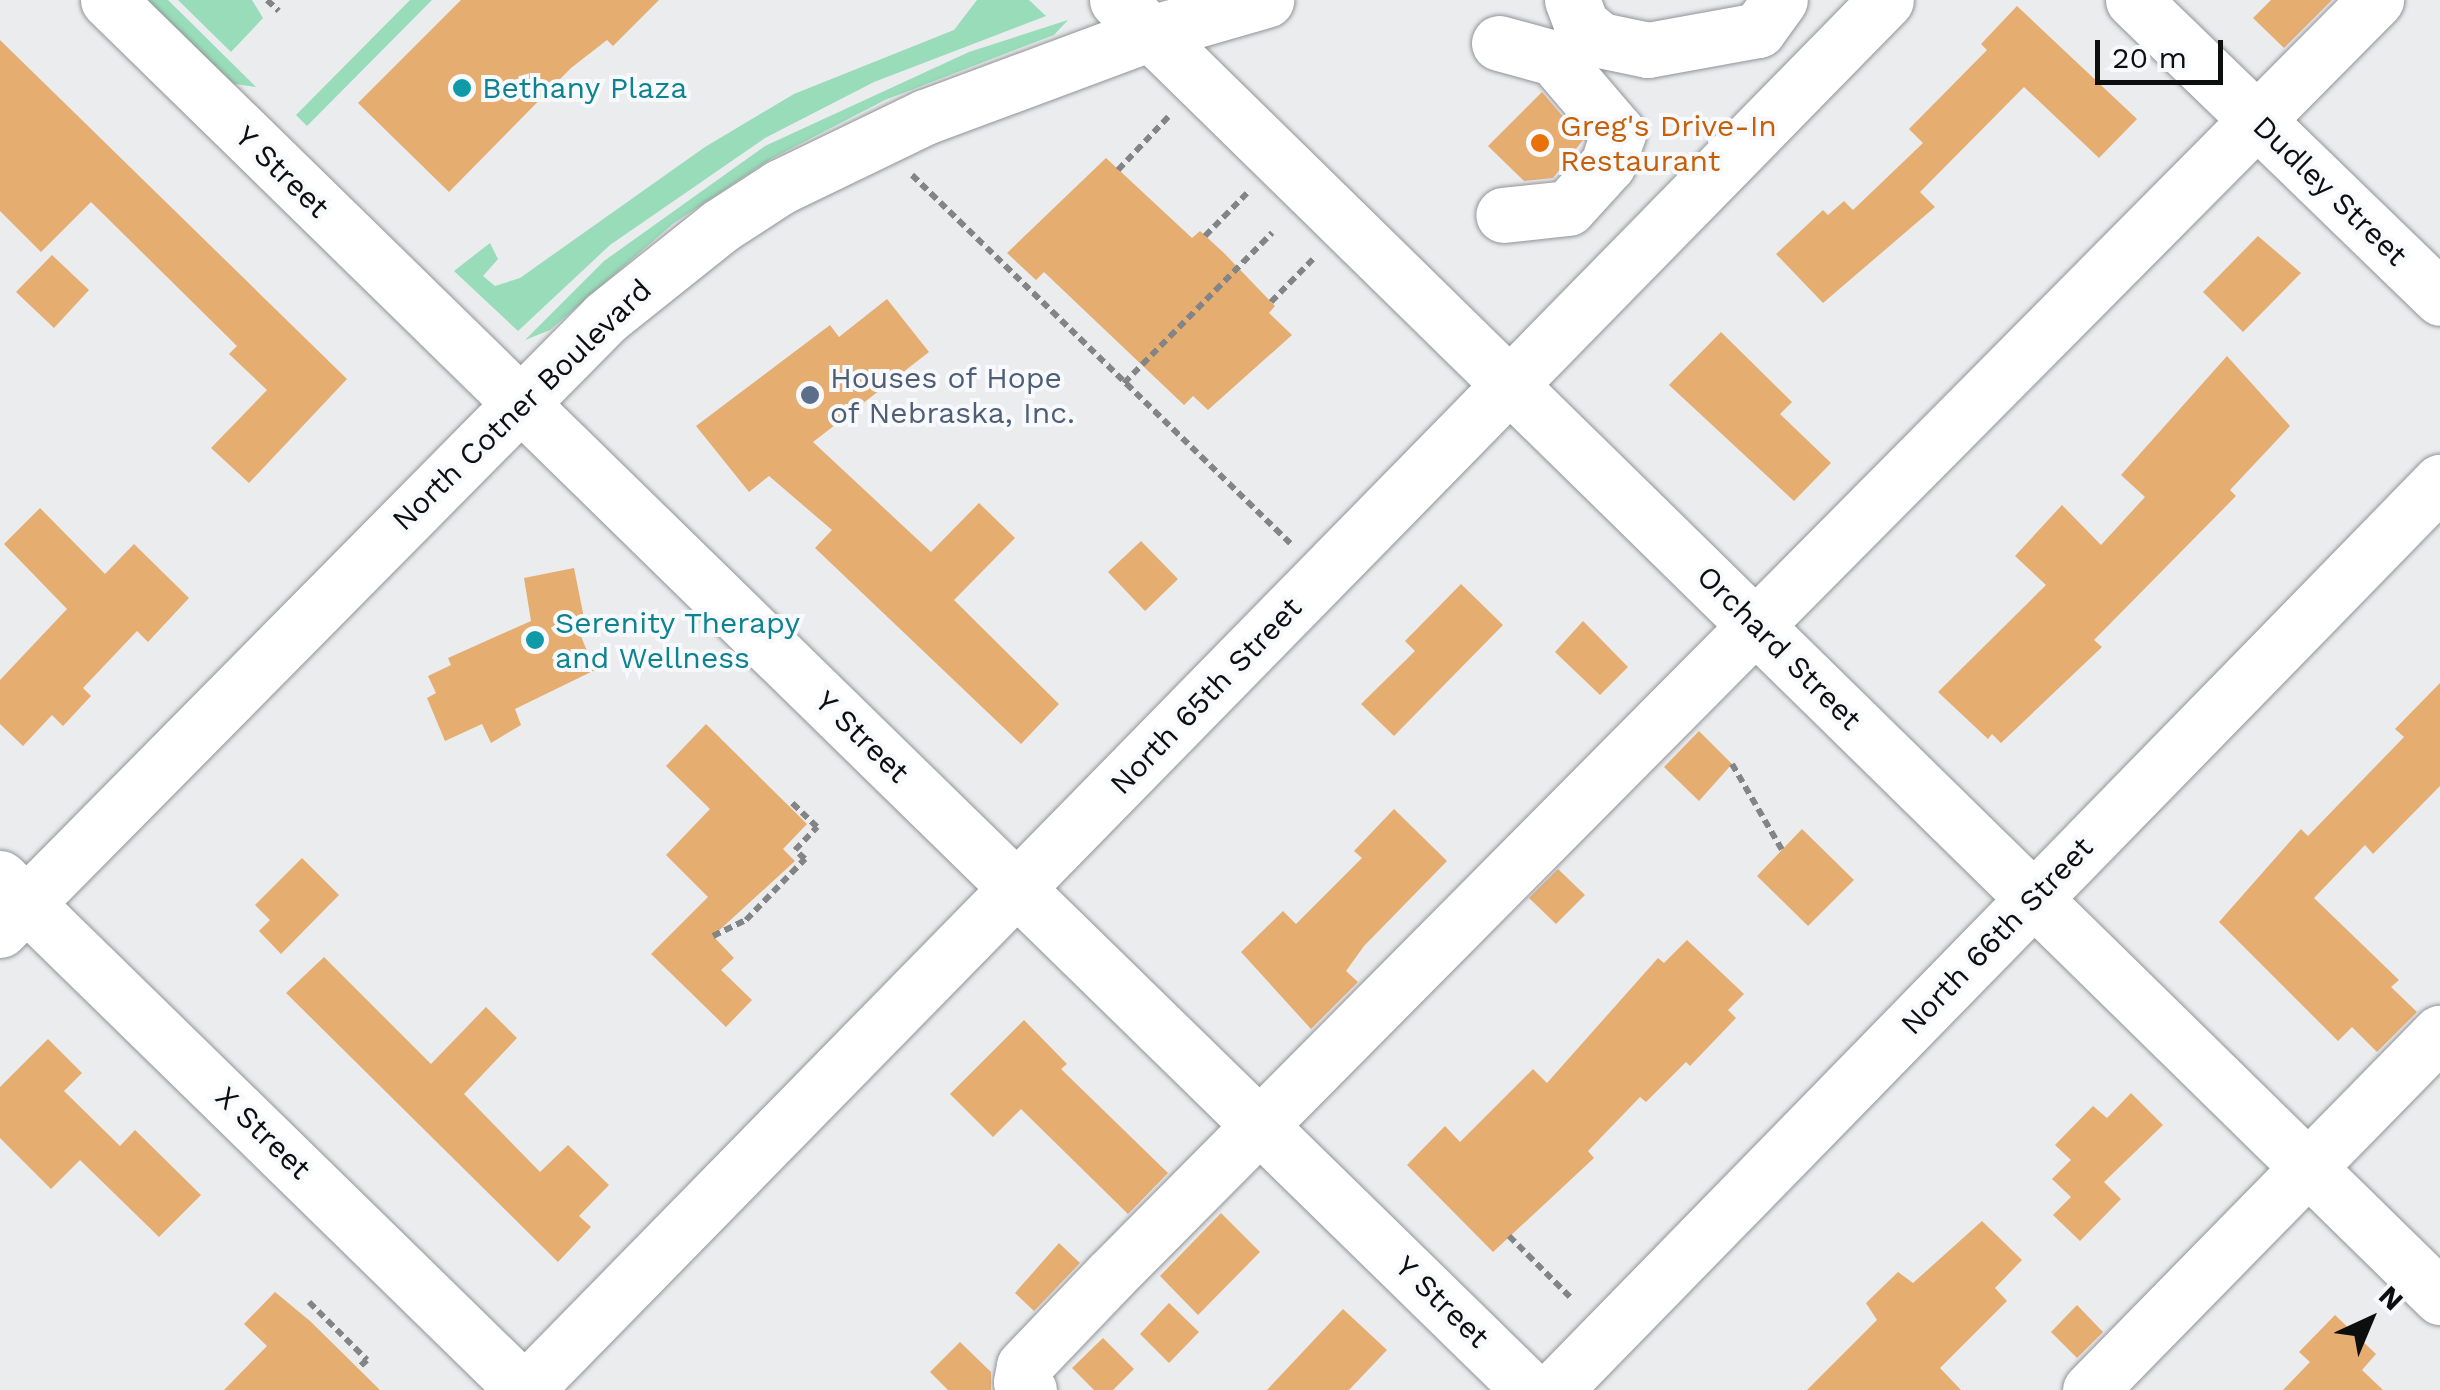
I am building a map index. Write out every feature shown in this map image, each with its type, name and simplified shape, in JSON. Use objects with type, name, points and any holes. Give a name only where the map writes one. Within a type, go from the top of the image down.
[{"type":"street","name":"Y Street","points":[[108,0],[1530,1390]]},
{"type":"street","name":"North Cotner Boulevard","points":[[9,904],[520,402],[661,270],[780,187],[1134,16],[1266,0]]},
{"type":"street","points":[[1572,0],[1581,24],[1622,50],[1758,30],[1780,0]]},
{"type":"street","name":"North 65th Street","points":[[525,1390],[1886,0]]},
{"type":"street","name":"Dudley Street","points":[[2134,0],[2440,298]]},
{"type":"street","points":[[1030,1390],[1021,1382],[1024,1366],[1264,1128],[2376,0]]},
{"type":"street","name":"Orchard Street","points":[[1134,16],[2440,1297]]},
{"type":"street","points":[[1500,43],[1554,58],[1618,133],[1608,164],[1568,208],[1503,214]]},
{"type":"street","name":"North 66th Street","points":[[1554,1390],[2440,482]]},
{"type":"street","name":"X Street","points":[[9,904],[525,1390]]},
{"type":"street","points":[[2090,1390],[2440,1032]]},
{"type":"path","points":[[267,0],[279,11]]},
{"type":"path","points":[[1118,170],[1182,103]]},
{"type":"path","points":[[910,174],[1291,544]]},
{"type":"path","points":[[1204,236],[1260,180]]},
{"type":"path","points":[[1124,384],[1272,234]]},
{"type":"path","points":[[1271,302],[1326,245]]},
{"type":"path","points":[[1732,764],[1782,850]]},
{"type":"path","points":[[712,936],[746,920],[805,860],[795,850],[816,827],[792,804]]},
{"type":"path","points":[[1509,1236],[1571,1298]]},
{"type":"path","points":[[309,1302],[367,1360],[358,1368]]},
{"type":"green space","points":[[144,0],[168,0],[256,87],[228,83]]},
{"type":"green space","points":[[178,0],[252,0],[263,18],[231,52]]},
{"type":"green space","points":[[410,0],[432,0],[307,126],[296,115]]},
{"type":"green space","points":[[977,0],[1029,0],[1046,16],[874,82],[765,138],[610,245],[518,331],[454,271],[490,243],[498,259],[483,276],[495,286],[520,278],[705,147],[794,94],[954,30]]},
{"type":"green space","points":[[1068,20],[1054,35],[885,100],[771,159],[674,223],[550,330],[525,340],[604,261],[765,146],[969,52]]},
{"type":"building","name":"Bethany Plaza","points":[[461,0],[659,0],[613,46],[607,40],[571,68],[449,192],[358,103]]},
{"type":"building","points":[[2271,0],[2332,0],[2284,48],[2253,18]]},
{"type":"building","points":[[2017,6],[2137,119],[2099,158],[2024,87],[1920,192],[1935,207],[1823,303],[1776,254],[1823,210],[1828,215],[1844,201],[1853,210],[1923,143],[1909,129],[1987,50],[1981,44]]},
{"type":"building","points":[[0,40],[347,379],[249,483],[211,448],[267,390],[229,354],[237,346],[91,202],[41,252],[0,211]]},
{"type":"building","name":"Greg's Drive-In Restaurant","points":[[1542,92],[1583,140],[1553,178],[1524,181],[1488,146]]},
{"type":"building","points":[[1106,158],[1192,238],[1200,231],[1224,253],[1275,306],[1269,313],[1292,335],[1208,410],[1193,396],[1184,405],[1044,272],[1036,280],[1007,253]]},
{"type":"building","points":[[2258,236],[2301,273],[2243,332],[2203,292]]},
{"type":"building","points":[[52,255],[89,290],[54,328],[16,292]]},
{"type":"building","points":[[887,299],[929,352],[813,442],[931,552],[979,503],[1015,538],[954,600],[1059,704],[1021,744],[815,548],[832,530],[769,476],[749,492],[696,426],[830,325],[839,337]]},
{"type":"building","points":[[1721,332],[1792,402],[1780,414],[1831,463],[1794,501],[1669,385]]},
{"type":"building","points":[[2227,356],[2290,426],[2230,490],[2236,496],[2094,640],[2102,647],[2001,743],[1992,734],[1988,739],[1938,692],[2046,585],[2015,556],[2062,505],[2101,545],[2145,497],[2121,475]]},
{"type":"building","points":[[40,508],[105,574],[134,544],[189,598],[148,642],[137,631],[83,688],[91,696],[63,726],[52,715],[23,746],[0,724],[0,680],[67,609],[4,544]]},
{"type":"building","points":[[1141,541],[1178,579],[1145,611],[1108,572]]},
{"type":"building","name":"Serenity Therapy and Wellness","points":[[574,568],[584,618],[575,622],[595,670],[515,709],[521,725],[491,743],[482,724],[445,741],[427,698],[436,693],[428,676],[451,665],[448,658],[531,621],[524,578]]},
{"type":"building","points":[[1461,584],[1503,625],[1394,736],[1361,704],[1415,651],[1405,641]]},
{"type":"building","points":[[1583,621],[1628,667],[1600,695],[1555,652]]},
{"type":"building","points":[[2440,683],[2440,786],[2373,854],[2365,845],[2314,898],[2399,980],[2391,987],[2417,1012],[2377,1052],[2352,1027],[2338,1041],[2219,922],[2301,829],[2308,836],[2404,737],[2395,729]]},
{"type":"building","points":[[706,724],[807,824],[783,849],[795,861],[713,936],[734,958],[721,970],[752,1000],[726,1027],[651,954],[708,897],[666,855],[710,809],[666,766]]},
{"type":"building","points":[[1699,731],[1732,764],[1699,801],[1664,767]]},
{"type":"building","points":[[1394,809],[1447,861],[1364,946],[1346,971],[1358,982],[1311,1029],[1241,952],[1283,911],[1296,924],[1362,858],[1354,851]]},
{"type":"building","points":[[1802,829],[1854,880],[1808,926],[1757,876]]},
{"type":"building","points":[[302,858],[339,895],[281,954],[259,931],[270,920],[255,905]]},
{"type":"building","points":[[1558,869],[1585,895],[1556,924],[1529,898]]},
{"type":"building","points":[[1687,940],[1744,994],[1728,1010],[1736,1018],[1690,1066],[1686,1062],[1646,1102],[1640,1097],[1588,1151],[1594,1158],[1493,1252],[1407,1165],[1445,1126],[1460,1142],[1533,1069],[1547,1083],[1658,958],[1664,963]]},
{"type":"building","points":[[324,957],[431,1064],[486,1007],[517,1038],[464,1094],[540,1172],[568,1145],[609,1185],[579,1216],[591,1227],[558,1262],[286,993]]},
{"type":"building","points":[[1024,1020],[1067,1064],[1061,1069],[1168,1173],[1128,1214],[1021,1109],[993,1137],[950,1094]]},
{"type":"building","points":[[48,1039],[82,1073],[64,1091],[120,1146],[135,1130],[201,1195],[159,1237],[80,1160],[51,1189],[0,1138],[0,1087]]},
{"type":"building","points":[[2131,1093],[2163,1125],[2104,1182],[2121,1199],[2080,1241],[2053,1215],[2071,1197],[2052,1179],[2071,1160],[2055,1145],[2093,1106],[2107,1118]]},
{"type":"building","points":[[1221,1213],[1260,1252],[1198,1315],[1160,1276]]},
{"type":"building","points":[[1982,1221],[2022,1260],[1995,1288],[2007,1301],[1940,1368],[1961,1390],[1807,1390],[1877,1320],[1866,1303],[1898,1272],[1913,1283]]},
{"type":"building","points":[[1059,1243],[1080,1263],[1034,1311],[1015,1293]]},
{"type":"building","points":[[275,1292],[380,1390],[224,1390],[267,1346],[244,1324]]},
{"type":"building","points":[[1169,1303],[1199,1332],[1169,1363],[1140,1334]]},
{"type":"building","points":[[2077,1305],[2103,1332],[2077,1358],[2051,1332]]},
{"type":"building","points":[[1343,1309],[1387,1350],[1349,1390],[1267,1390]]},
{"type":"building","points":[[2335,1315],[2376,1354],[2362,1370],[2383,1390],[2283,1390],[2310,1362],[2299,1352]]},
{"type":"building","points":[[1103,1338],[1134,1369],[1113,1390],[1094,1390],[1072,1368]]},
{"type":"building","points":[[960,1342],[991,1372],[991,1390],[948,1390],[930,1372]]},
{"type":"place","name":"Bethany Plaza","points":[[462,88]]},
{"type":"place","name":"Greg's Drive-In Restaurant","points":[[1540,143]]},
{"type":"place","name":"Houses of Hope of Nebraska, Inc.","points":[[810,395]]},
{"type":"place","name":"Serenity Therapy and Wellness","points":[[535,640]]}]
